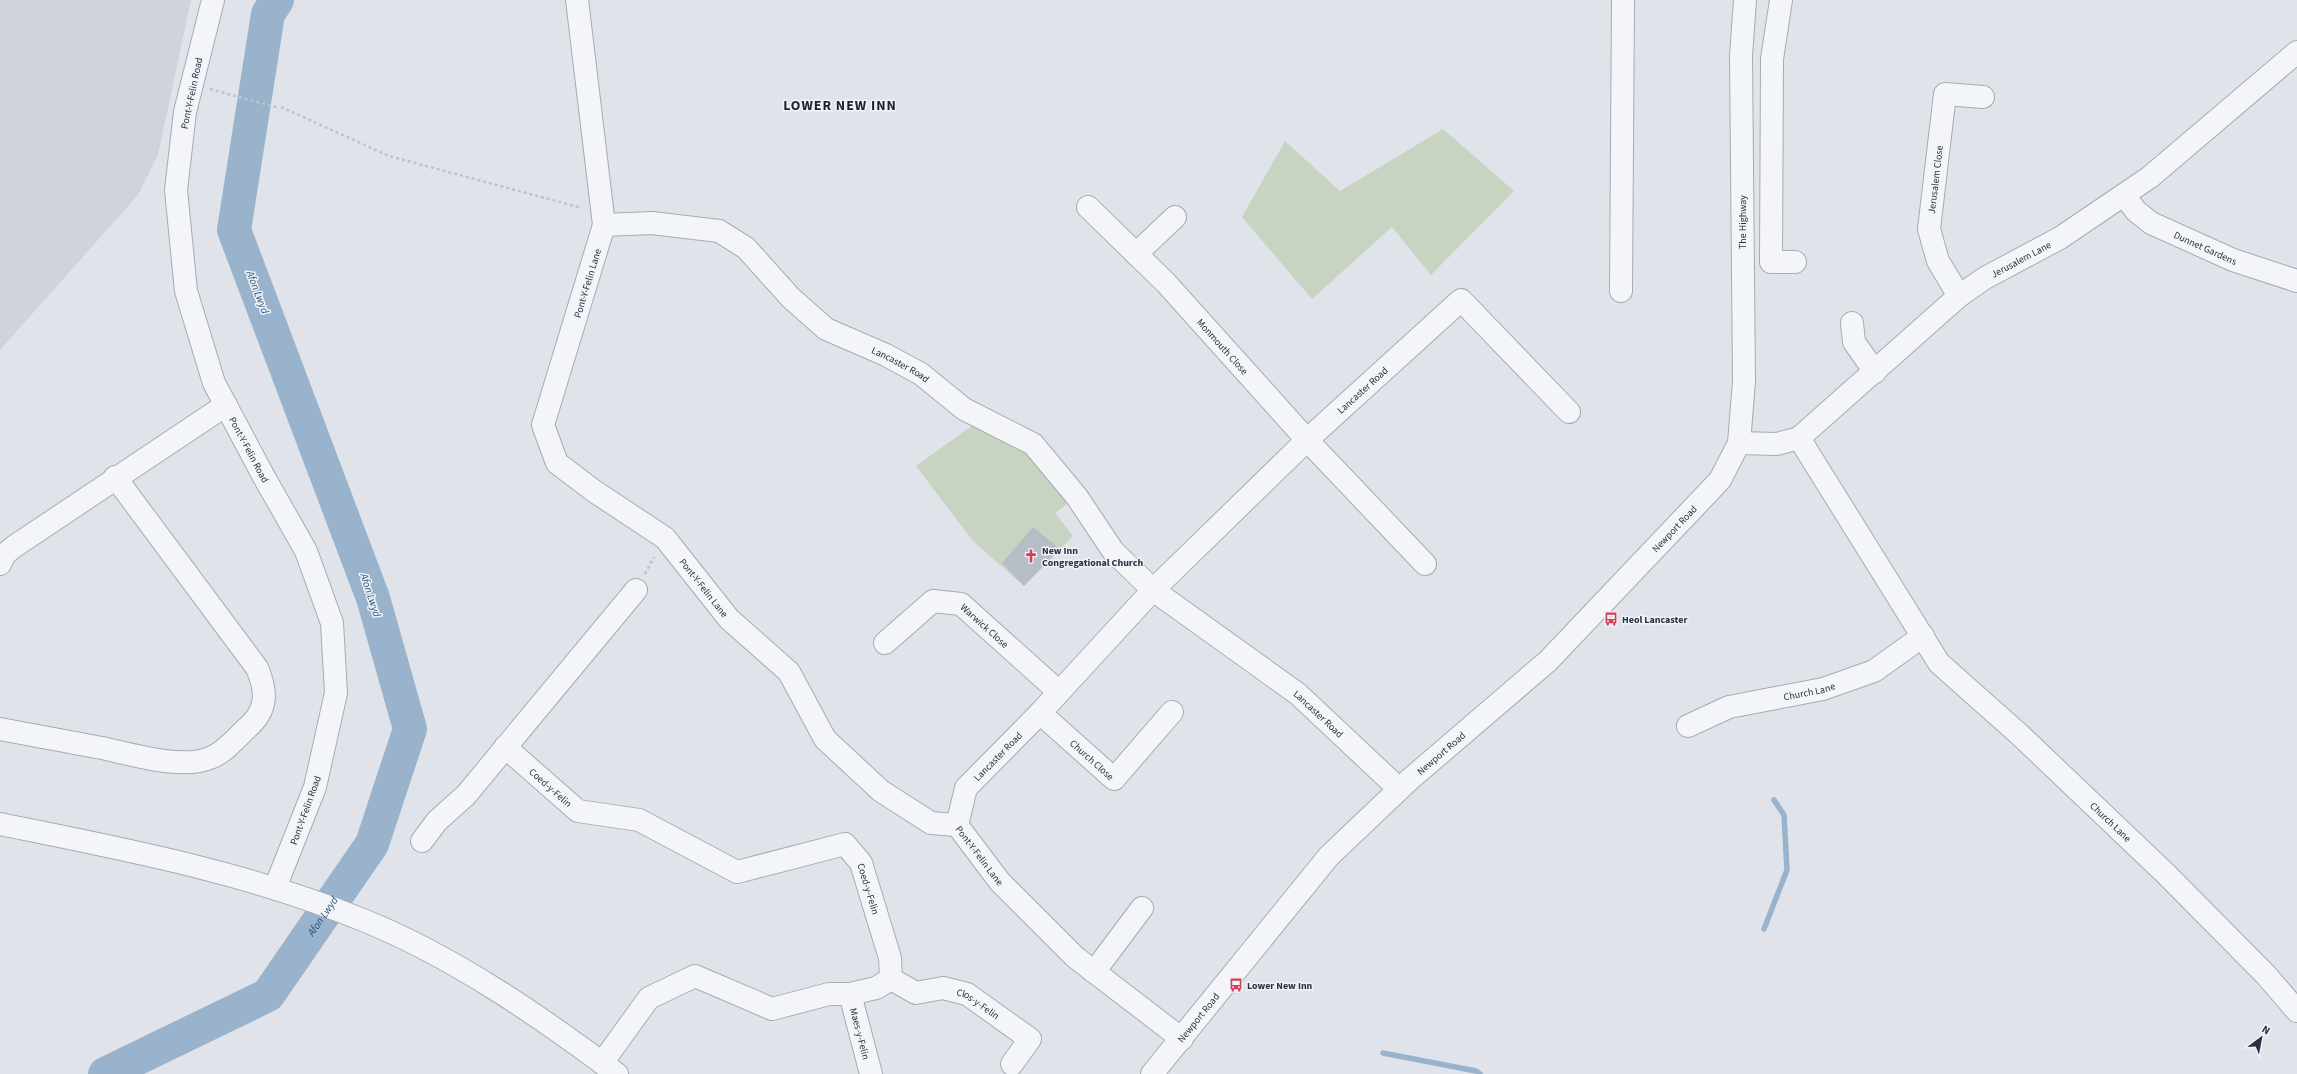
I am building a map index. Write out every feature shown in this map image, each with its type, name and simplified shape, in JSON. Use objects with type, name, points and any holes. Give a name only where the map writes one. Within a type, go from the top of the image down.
[{"type":"street","name":"Pont-Y-Felin Road","points":[[214,0],[185,112],[176,190],[186,291],[214,383],[264,477],[306,551],[332,623],[336,693],[315,787],[275,888]]},
{"type":"street","name":"Pont-Y-Felin Lane","points":[[577,0],[603,219],[543,425],[557,463],[594,491],[665,538],[729,619],[789,672],[825,739],[881,791],[931,823],[957,825],[1000,882],[1075,957],[1182,1039]]},
{"type":"street","points":[[1621,291],[1623,0]]},
{"type":"street","name":"The Highway","points":[[1739,443],[1744,381],[1741,56],[1744,0]]},
{"type":"street","points":[[1781,0],[1772,59],[1771,262],[1795,262]]},
{"type":"street","name":"Jerusalem Lane","points":[[1739,443],[1777,444],[1799,438],[1959,296],[1985,278],[2060,238],[2150,177],[2297,52]]},
{"type":"street","name":"Jerusalem Close","points":[[1959,296],[1938,261],[1928,229],[1945,94],[1983,98]]},
{"type":"street","name":"Dunnet Gardens","points":[[2124,195],[2136,211],[2151,223],[2233,260],[2297,281]]},
{"type":"street","name":"Monmouth Close","points":[[1088,207],[1166,283],[1307,440],[1425,564]]},
{"type":"street","points":[[1136,254],[1175,217]]},
{"type":"street","name":"Lancaster Road","points":[[603,219],[719,231],[746,248],[791,298],[826,329],[886,355],[921,374],[964,409],[1033,444],[1077,497],[1113,551],[1153,590],[1298,694],[1400,789]]},
{"type":"street","name":"Lancaster Road","points":[[957,825],[966,788],[1040,713],[1153,590],[1307,440],[1461,300],[1569,412]]},
{"type":"street","points":[[1852,323],[1854,342],[1875,372]]},
{"type":"street","points":[[0,564],[5,554],[15,546],[115,477],[226,405]]},
{"type":"street","name":"Church Lane","points":[[1799,438],[1939,663],[2020,735],[2166,874],[2266,975],[2297,1011]]},
{"type":"street","name":"Newport Road","points":[[1152,1074],[1182,1039],[1329,856],[1400,789],[1548,661],[1720,480],[1739,443]]},
{"type":"street","points":[[0,729],[156,759],[194,762],[210,758],[224,750],[253,724],[262,708],[266,696],[263,682],[257,668],[115,477]]},
{"type":"street","points":[[422,841],[437,821],[466,794],[636,590]]},
{"type":"street","name":"Warwick Close","points":[[885,643],[933,601],[961,604],[1058,692]]},
{"type":"street","name":"Church Lane","points":[[1688,726],[1729,707],[1824,689],[1874,672],[1923,636]]},
{"type":"street","name":"Church Close","points":[[1040,713],[1114,779],[1172,712]]},
{"type":"street","name":"Coed-y-Felin","points":[[505,747],[578,811],[639,820],[737,872],[844,844],[861,862],[890,958],[891,979]]},
{"type":"street","points":[[0,824],[141,852],[275,888],[364,920],[429,952],[492,987],[610,1069],[649,998],[695,976],[772,1009],[829,994],[850,994],[876,988],[891,979]]},
{"type":"street","points":[[1094,972],[1142,908]]},
{"type":"street","name":"Clos-y-Felin","points":[[891,979],[916,993],[942,988],[967,994],[1030,1039],[1012,1064]]},
{"type":"street","name":"Maes-y-Felin","points":[[850,994],[871,1074]]},
{"type":"path","points":[[225,93],[280,107],[389,156],[603,219]]},
{"type":"path","points":[[636,590],[665,538]]},
{"type":"shaded area","points":[[0,0],[191,0],[158,155],[138,195],[0,350]]},
{"type":"green space","points":[[1443,129],[1514,191],[1431,275],[1392,227],[1312,299],[1242,217],[1285,141],[1340,191]]},
{"type":"green space","points":[[983,418],[1033,444],[1077,497],[1055,513],[1073,536],[1024,586],[973,541],[916,466]]},
{"type":"building","name":"New Inn Congregational Church","points":[[1033,527],[1060,549],[1024,586],[1002,563]]},
{"type":"waterway","name":"Afon Lwyd","points":[[105,1074],[268,995],[372,844],[410,729],[373,598],[234,230],[268,14],[277,0]]},
{"type":"waterway","points":[[1764,929],[1787,870],[1784,815],[1774,800]]},
{"type":"waterway","points":[[1383,1053],[1476,1071],[1480,1074]]},
{"type":"place","name":"New Inn Congregational Church","points":[[1031,556]]},
{"type":"place","name":"Heol Lancaster","points":[[1611,619]]},
{"type":"place","name":"Lower New Inn","points":[[1236,985]]},
{"type":"district","name":"LOWER NEW INN","points":[[840,105]]}]
